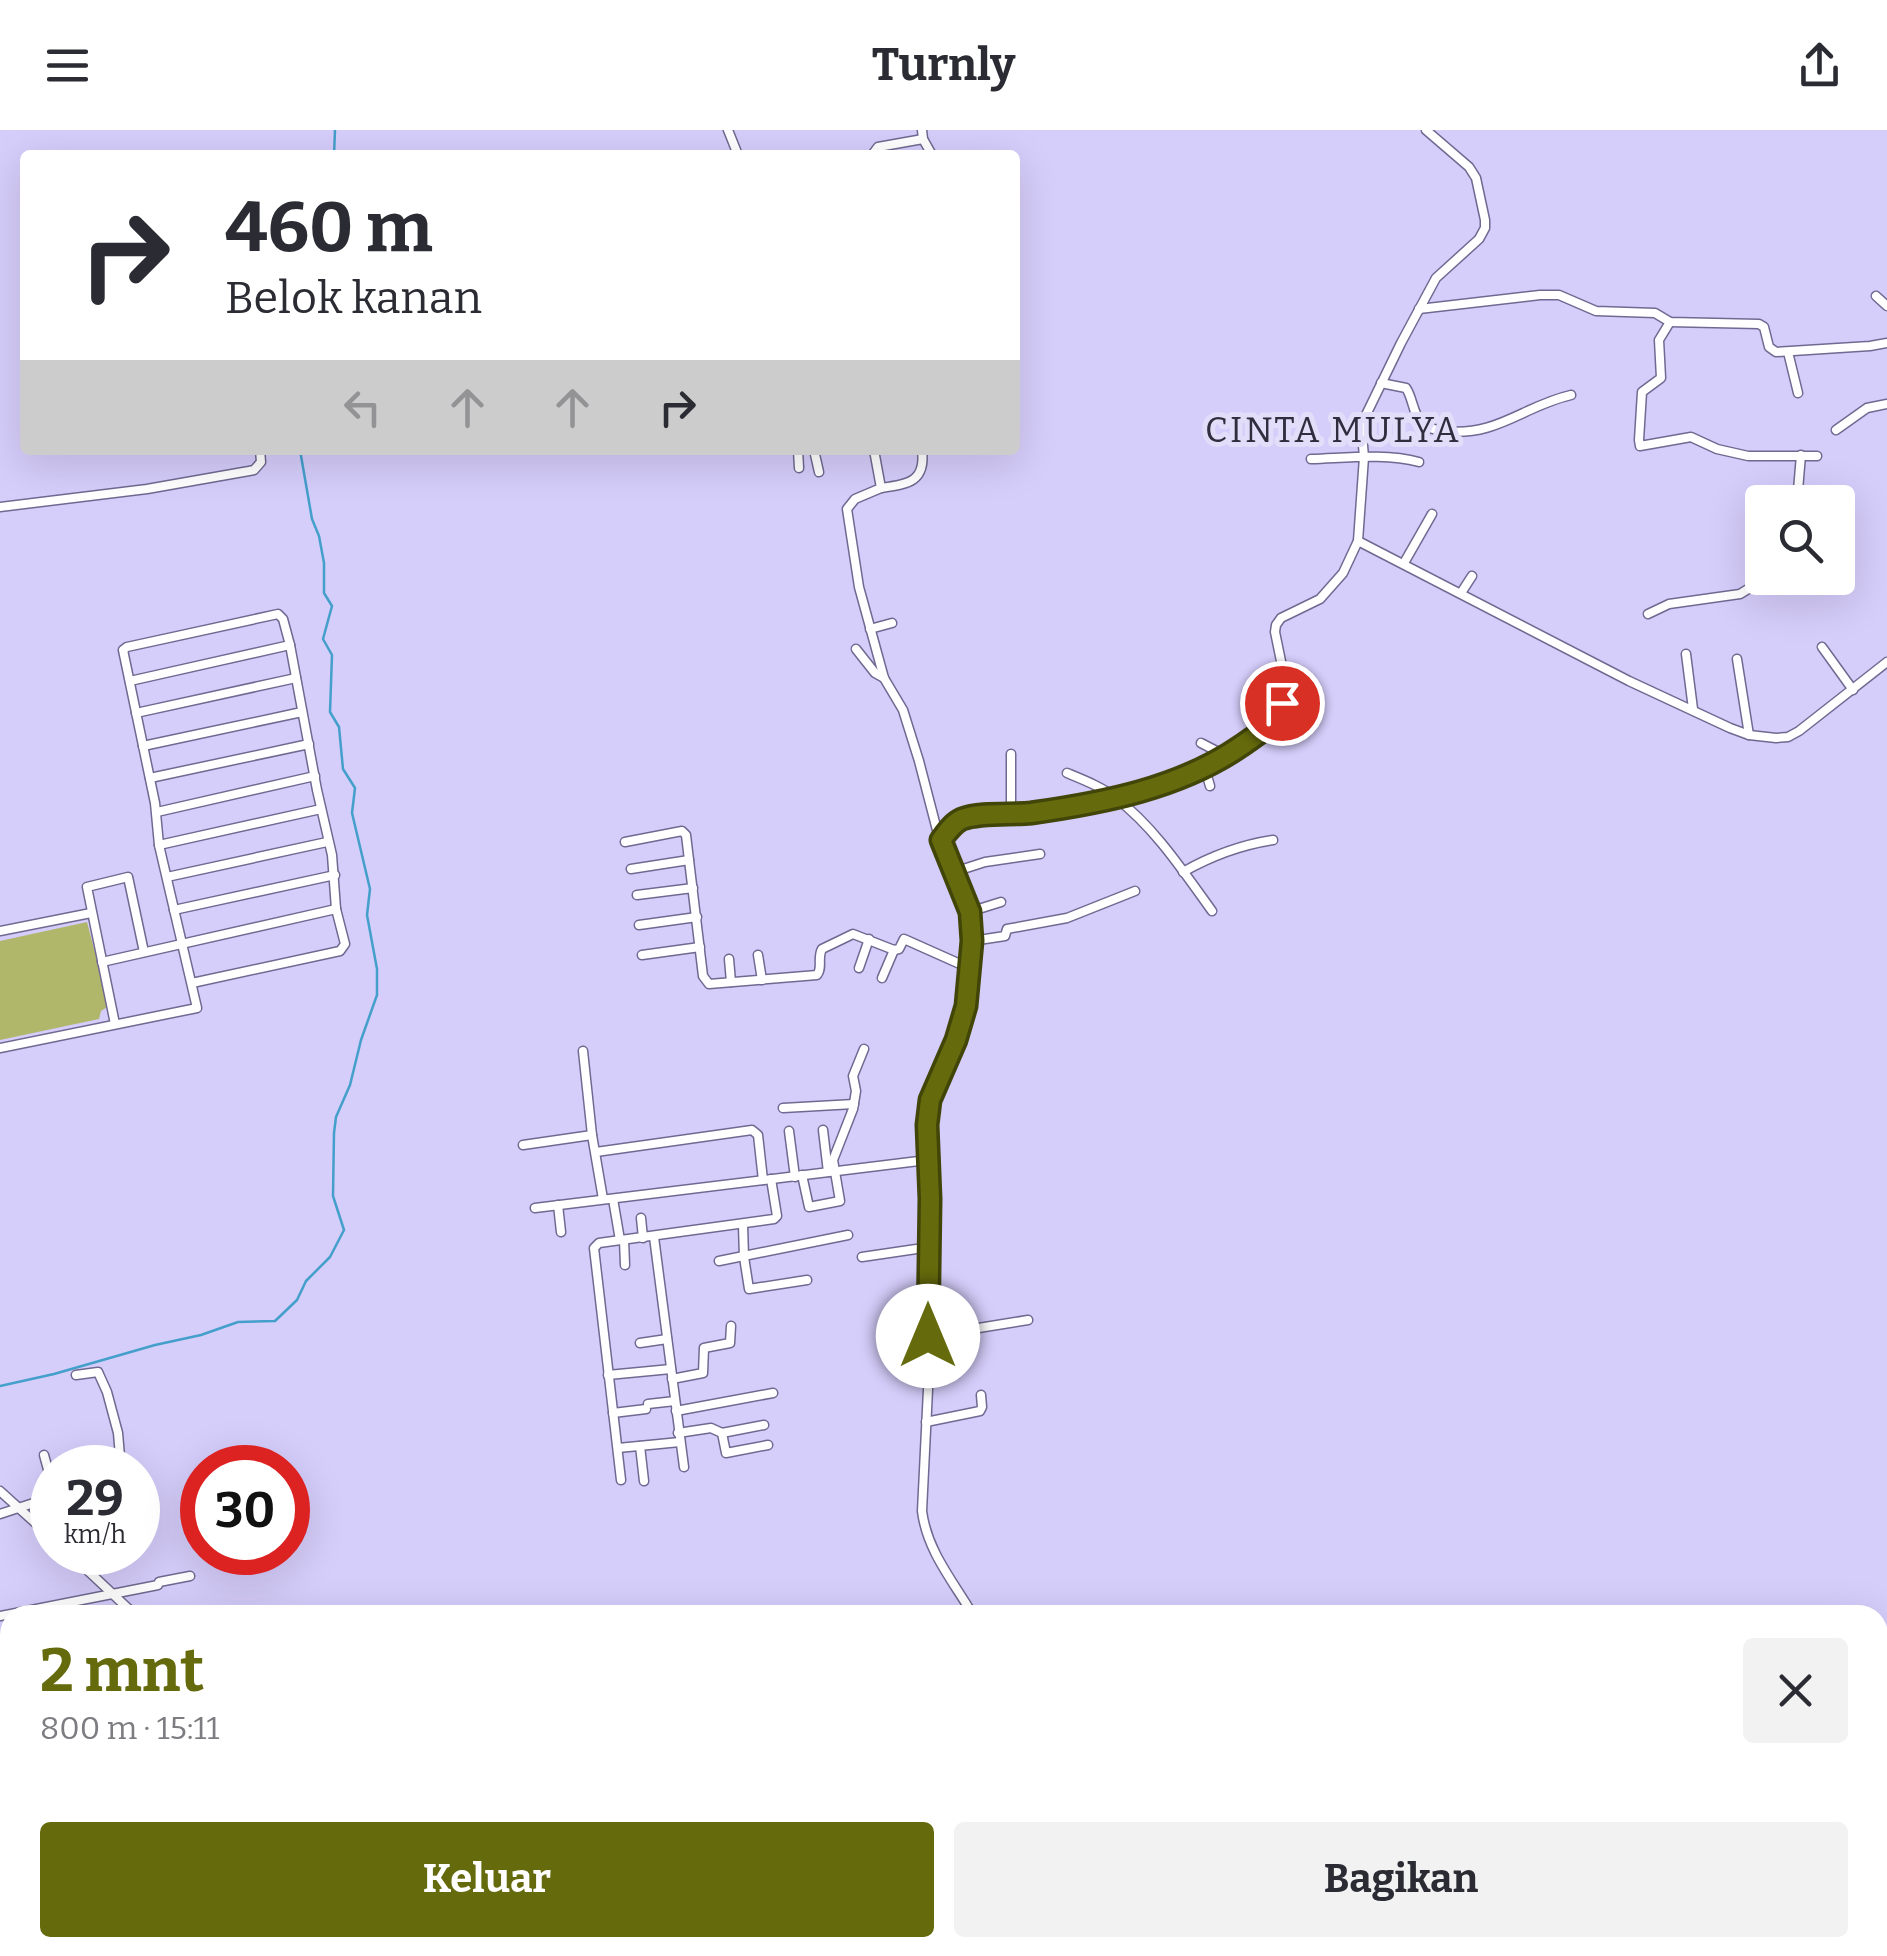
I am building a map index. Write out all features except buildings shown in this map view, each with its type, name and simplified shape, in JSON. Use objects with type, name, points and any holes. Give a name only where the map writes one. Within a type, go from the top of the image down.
[{"type":"street","points":[[941,840],[960,820],[1115,798],[1204,769],[1278,717],[1283,684],[1276,625],[1281,618],[1320,599],[1344,573],[1358,542],[1365,417],[1436,278],[1479,239],[1485,228],[1476,178],[1469,167],[1426,130]]},
{"type":"street","points":[[875,150],[923,134]]},
{"type":"street","points":[[1419,309],[1559,295],[1596,312],[1655,313],[1670,322],[1759,324],[1776,352],[1887,343]]},
{"type":"street","points":[[1876,296],[1887,306]]},
{"type":"street","points":[[1670,322],[1658,340],[1661,378],[1642,392],[1640,446],[1691,437],[1717,449],[1748,456],[1817,456]]},
{"type":"street","points":[[1788,352],[1798,393]]},
{"type":"street","points":[[1381,384],[1406,388],[1417,416],[1430,428],[1467,433],[1483,430],[1551,399],[1571,395]]},
{"type":"street","points":[[1836,430],[1867,408],[1887,404]]},
{"type":"street","points":[[0,506],[147,489],[249,472],[262,462],[261,455]]},
{"type":"street","points":[[798,455],[799,468]]},
{"type":"street","points":[[815,455],[819,472]]},
{"type":"street","points":[[875,455],[881,488]]},
{"type":"street","points":[[922,455],[921,472],[908,483],[881,488],[855,499],[847,510],[859,587],[884,678],[903,710],[941,840],[970,912],[972,941],[966,1006],[930,1100],[922,1511],[935,1553],[967,1605]]},
{"type":"street","points":[[1798,485],[1801,455]]},
{"type":"street","points":[[1311,459],[1364,457],[1419,462]]},
{"type":"street","points":[[921,472],[930,480]]},
{"type":"street","points":[[1404,563],[1432,514]]},
{"type":"street","points":[[1358,542],[1629,680],[1749,735],[1788,737],[1887,662]]},
{"type":"street","points":[[1461,593],[1472,576]]},
{"type":"street","points":[[1648,614],[1668,604],[1745,591]]},
{"type":"street","points":[[0,1048],[198,1008],[159,845],[157,812],[124,651],[278,614],[283,618],[290,645],[345,944],[340,951],[192,982]]},
{"type":"street","points":[[870,628],[892,623]]},
{"type":"street","points":[[130,681],[290,645]]},
{"type":"street","points":[[1822,647],[1853,690]]},
{"type":"street","points":[[856,650],[884,678]]},
{"type":"street","points":[[1686,654],[1693,709]]},
{"type":"street","points":[[1737,659],[1749,735]]},
{"type":"street","points":[[136,713],[296,678]]},
{"type":"street","points":[[143,746],[302,712]]},
{"type":"street","points":[[1200,743],[1226,756]]},
{"type":"street","points":[[150,778],[309,744]]},
{"type":"street","points":[[1011,754],[1011,815]]},
{"type":"street","points":[[1204,769],[1210,786]]},
{"type":"street","points":[[1068,773],[1115,798],[1158,839],[1212,911]]},
{"type":"street","points":[[157,812],[315,776]]},
{"type":"street","points":[[159,845],[321,809]]},
{"type":"street","points":[[625,842],[682,831],[686,834],[703,976],[709,984],[816,976],[822,949],[853,934],[894,950],[899,949],[904,939],[969,968]]},
{"type":"street","points":[[1183,872],[1220,852],[1273,840]]},
{"type":"street","points":[[167,877],[327,842]]},
{"type":"street","points":[[954,872],[985,862],[1040,854]]},
{"type":"street","points":[[631,869],[689,860]]},
{"type":"street","points":[[174,910],[335,876]]},
{"type":"street","points":[[114,1024],[86,886],[128,877],[144,952]]},
{"type":"street","points":[[637,895],[693,888]]},
{"type":"street","points":[[972,941],[1005,936],[1007,929],[1067,918],[1135,891]]},
{"type":"street","points":[[970,912],[1001,902]]},
{"type":"street","points":[[102,962],[336,909]]},
{"type":"street","points":[[0,931],[90,913]]},
{"type":"street","points":[[639,925],[696,918]]},
{"type":"street","points":[[859,968],[869,939]]},
{"type":"street","points":[[642,954],[700,947]]},
{"type":"street","points":[[882,978],[894,950]]},
{"type":"street","points":[[758,955],[762,980]]},
{"type":"street","points":[[728,959],[731,982]]},
{"type":"street","points":[[832,1171],[834,1154],[854,1104],[853,1076],[864,1049]]},
{"type":"street","points":[[583,1050],[592,1135],[622,1240],[625,1265]]},
{"type":"street","points":[[783,1108],[854,1104]]},
{"type":"street","points":[[596,1152],[752,1130],[758,1135],[776,1218],[599,1243],[594,1248],[622,1480]]},
{"type":"street","points":[[789,1131],[809,1207],[841,1199],[823,1130]]},
{"type":"street","points":[[523,1145],[592,1135]]},
{"type":"street","points":[[535,1208],[927,1160]]},
{"type":"street","points":[[558,1205],[560,1232]]},
{"type":"street","points":[[641,1218],[643,1238]]},
{"type":"street","points":[[743,1225],[749,1289],[807,1280]]},
{"type":"street","points":[[719,1261],[848,1235]]},
{"type":"street","points":[[654,1237],[684,1468]]},
{"type":"street","points":[[862,1257],[930,1247]]},
{"type":"street","points":[[928,1336],[1028,1320]]},
{"type":"street","points":[[608,1375],[704,1373],[704,1348],[730,1343],[731,1326]]},
{"type":"street","points":[[640,1343],[667,1339]]},
{"type":"street","points":[[76,1375],[98,1372],[107,1392],[119,1445]]},
{"type":"street","points":[[614,1413],[773,1393]]},
{"type":"street","points":[[926,1422],[980,1411],[981,1396]]},
{"type":"street","points":[[618,1448],[711,1428],[722,1432],[764,1425]]},
{"type":"street","points":[[722,1432],[726,1452],[768,1445]]},
{"type":"street","points":[[640,1446],[644,1481]]},
{"type":"street","points":[[0,1491],[30,1519]]},
{"type":"street","points":[[0,1514],[30,1504]]},
{"type":"street","points":[[92,1575],[124,1605]]},
{"type":"street","points":[[56,1605],[158,1586],[159,1582],[190,1576]]},
{"type":"green space","points":[[87,922],[109,1006],[101,1011],[99,1019],[0,1040],[0,941]]},
{"type":"waterway","points":[[334,150],[335,130]]},
{"type":"waterway","points":[[0,1386],[238,1322],[275,1321],[330,1257],[344,1230],[333,1196],[336,1117],[350,1085],[377,995],[377,969],[367,915],[370,889],[352,813],[355,788],[343,769],[339,727],[330,712],[332,655],[323,639],[332,606],[324,593],[324,563],[301,455]]},
{"type":"district","name":"CINTA MULYA","points":[[1333,430]]},
{"type":"route","points":[[928,1336],[927,1125],[930,1100],[966,1006],[972,941],[970,912],[941,840],[960,820],[1122,796],[1204,769],[1278,717],[1282,703]]}]
